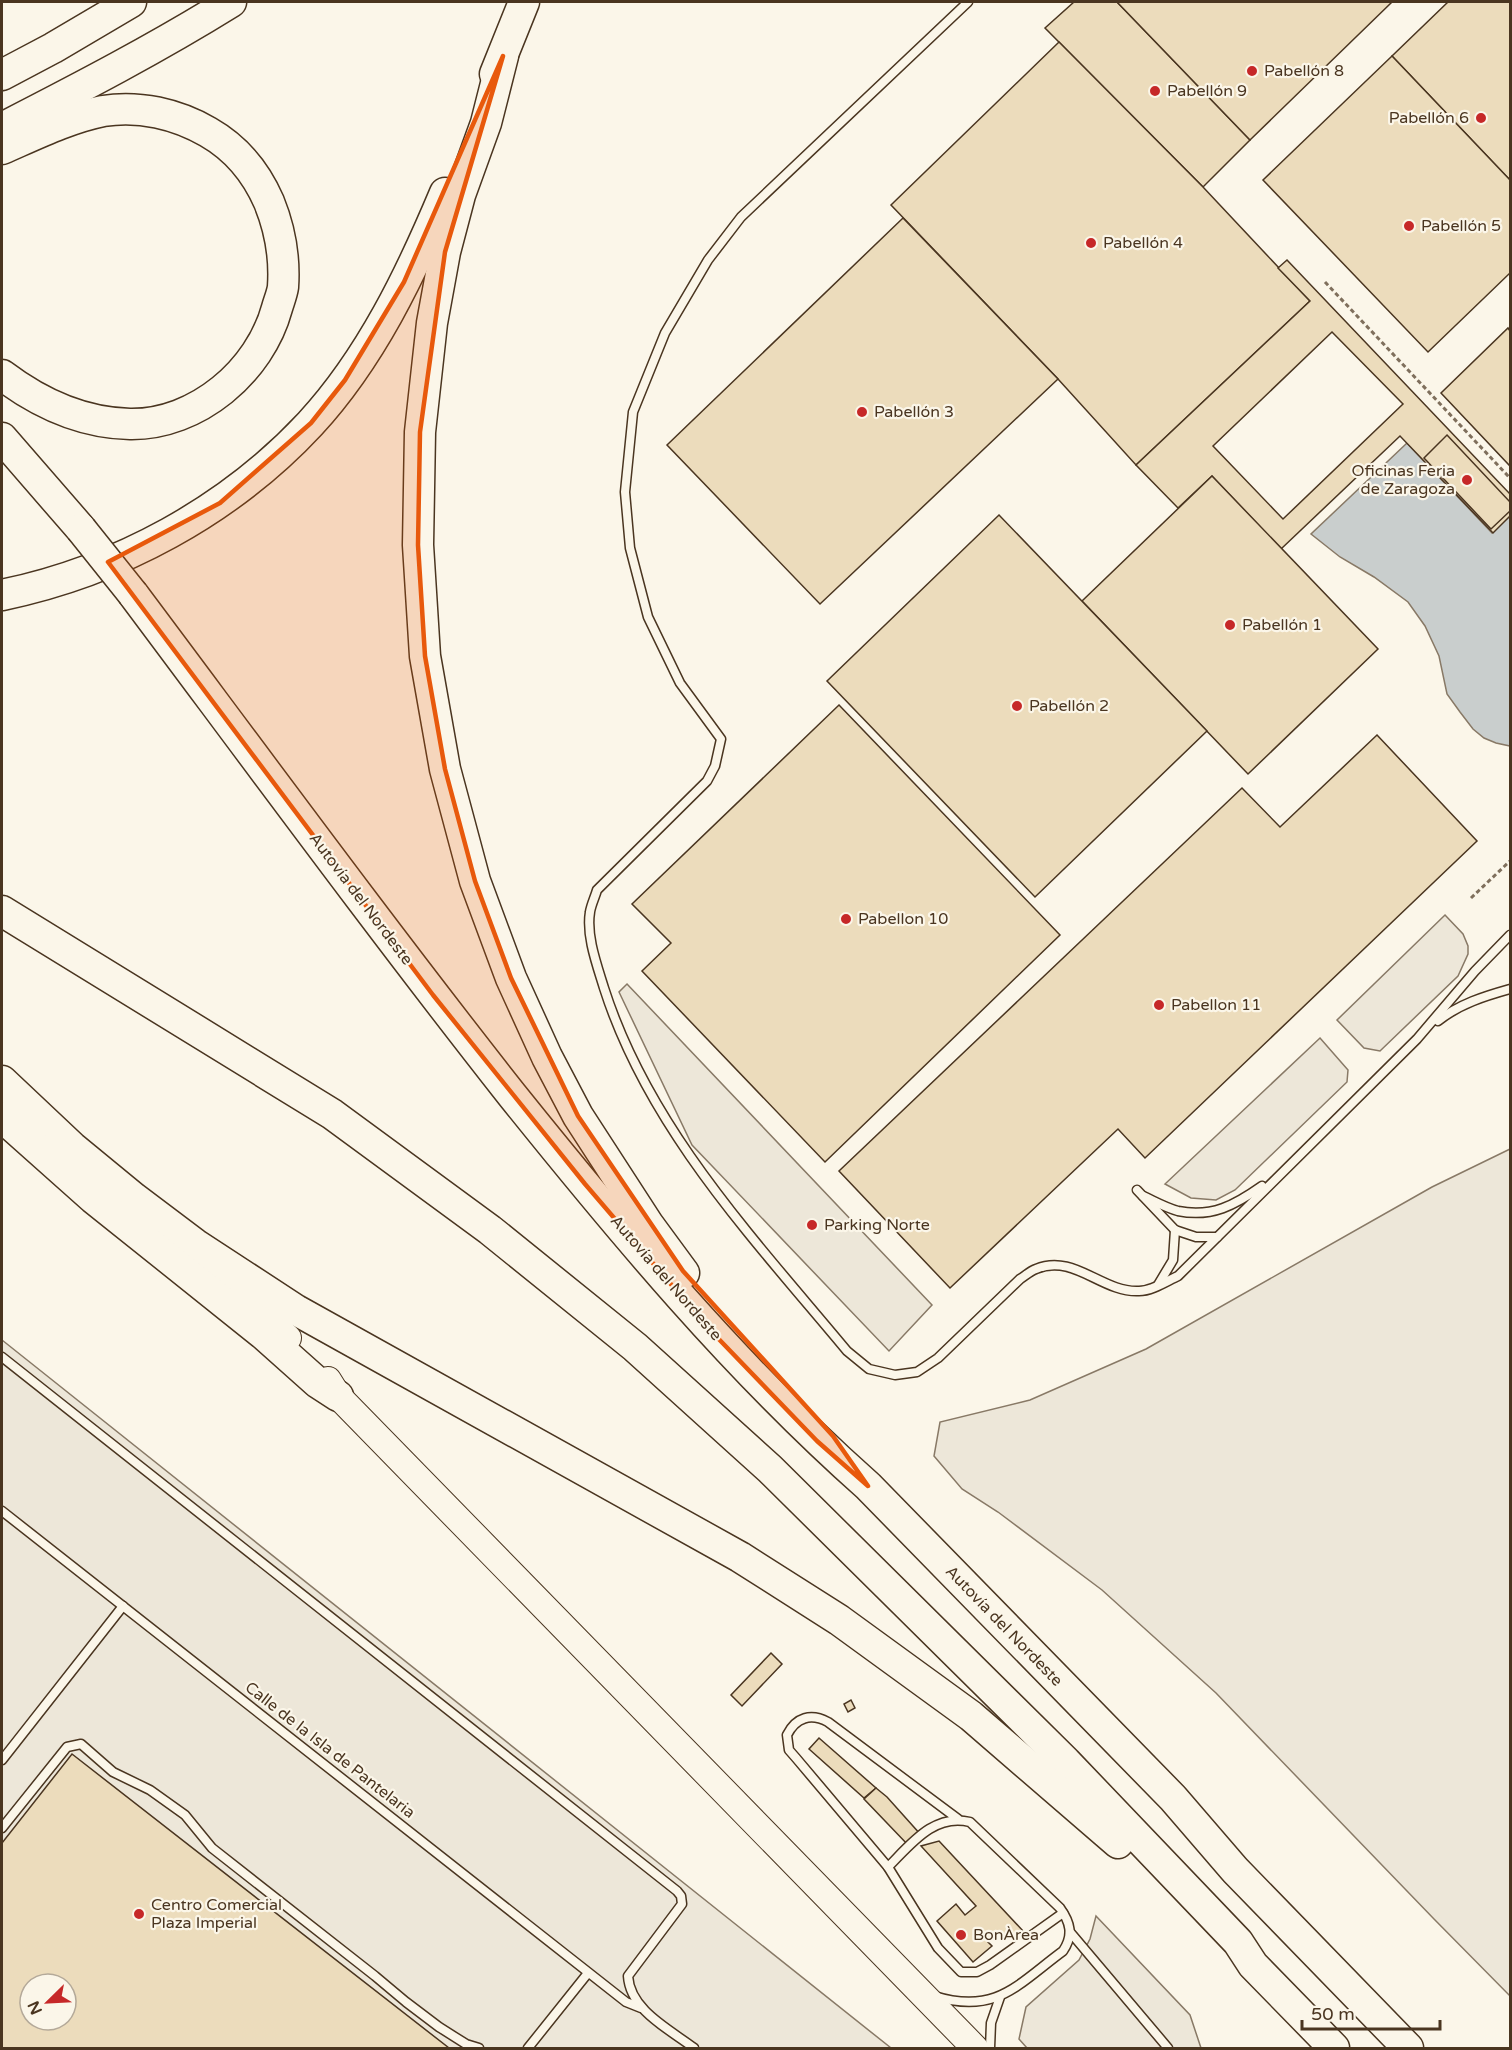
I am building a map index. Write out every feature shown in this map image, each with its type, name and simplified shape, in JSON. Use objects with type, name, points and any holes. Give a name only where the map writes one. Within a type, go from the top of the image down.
[{"type":"highway","points":[[2,75],[131,2]]},
{"type":"highway","points":[[2,128],[96,80],[231,2]]},
{"type":"highway","points":[[2,596],[37,588],[82,573],[138,550],[177,529],[220,503],[264,468],[310,423],[345,380],[380,328],[434,219],[524,2]]},
{"type":"highway","points":[[503,56],[486,123],[460,195],[445,252],[432,323],[420,432],[418,545],[425,656],[445,769],[475,881],[511,978],[547,1057],[578,1116],[641,1215],[683,1271],[739,1337],[833,1436],[868,1485]]},
{"type":"highway","points":[[2,149],[52,127],[104,111],[128,110],[162,113],[190,122],[221,139],[245,162],[261,185],[274,216],[282,250],[283,288],[274,318],[262,343],[248,364],[214,396],[188,411],[157,422],[132,424],[88,419],[57,408],[30,394],[2,375]]},
{"type":"highway","name":"Autovía del Nordeste","points":[[2,438],[81,529],[133,594],[433,995],[585,1184],[711,1331],[817,1441],[868,1485],[1173,1798],[1235,1870],[1408,2049]]},
{"type":"highway","points":[[2,911],[332,1114],[490,1230],[635,1347],[771,1468],[1057,1754],[1238,1942],[1253,1965],[1334,2049]]},
{"type":"highway","points":[[2,1082],[99,1170],[195,1244],[296,1310],[740,1557],[839,1620],[926,1682],[1025,1760],[1151,1874],[1228,1953],[1253,1965]]},
{"type":"highway","points":[[2,1117],[100,1204],[247,1321],[318,1383],[338,1396]]},
{"type":"main road","points":[[195,1244],[227,1281],[326,1376],[338,1396],[920,1992],[966,2044]]},
{"type":"lane","points":[[968,2],[741,217],[708,260],[665,333],[633,412],[625,492],[630,548],[648,617],[680,683],[721,739],[715,766],[707,781],[597,890],[590,912],[591,938],[615,1022],[637,1070],[669,1125],[707,1181],[846,1351],[868,1369],[895,1375],[917,1372],[938,1358],[1020,1279],[1036,1269],[1055,1265],[1072,1267],[1119,1290],[1141,1291],[1178,1276],[1417,1039],[1446,1015],[1470,1002],[1510,989]]},
{"type":"lane","points":[[1417,1039],[1475,971],[1510,935]]},
{"type":"lane","points":[[1217,1237],[1196,1237],[1175,1230],[1140,1193],[1177,1211],[1214,1212],[1239,1203],[1284,1170]]},
{"type":"lane","points":[[1158,1285],[1173,1260],[1175,1230]]},
{"type":"lane","points":[[2,1357],[677,1891],[681,1896],[682,1904],[628,1976],[630,1991],[641,2008]]},
{"type":"lane","name":"Calle de la Isla de Pantelaria","points":[[2,1510],[626,2002],[641,2008],[694,2049]]},
{"type":"lane","points":[[2,1760],[123,1606]]},
{"type":"lane","points":[[958,1819],[828,1722],[818,1717],[808,1716],[798,1720],[787,1735],[786,1742],[789,1750],[888,1868],[939,1948],[961,1972],[977,1972],[990,1965],[1063,1913]]},
{"type":"lane","points":[[2,1828],[67,1747],[81,1744],[113,1772],[150,1790],[185,1815],[212,1848],[406,2002],[448,2033],[479,2049]]},
{"type":"lane","points":[[888,1868],[923,1832],[944,1821],[958,1819],[970,1822],[1068,1919],[1070,1932],[1068,1944],[1063,1951],[1000,1997],[979,2002],[958,2003],[920,1992]]},
{"type":"lane","points":[[1070,1932],[1168,2049]]},
{"type":"lane","points":[[528,2049],[588,1972]]},
{"type":"lane","points":[[990,2049],[991,2023],[1000,1997]]},
{"type":"path","points":[[1325,282],[1510,478]]},
{"type":"path","points":[[1471,898],[1510,861]]},
{"type":"highlighted area","points":[[503,56],[445,252],[420,432],[418,545],[425,656],[445,769],[475,881],[511,978],[578,1116],[683,1271],[833,1436],[868,1486],[817,1441],[711,1331],[585,1184],[433,995],[108,562],[220,503],[311,423],[345,380],[404,282]]},
{"type":"shaded area","points":[[1407,443],[1492,533],[1510,516],[1510,746],[1484,738],[1473,729],[1447,694],[1439,656],[1425,626],[1408,602],[1374,577],[1340,557],[1311,534]]},
{"type":"shaded area","points":[[1445,915],[1463,934],[1468,946],[1468,954],[1458,976],[1380,1051],[1364,1048],[1337,1020]]},
{"type":"shaded area","name":"Parking Norte","points":[[627,984],[932,1305],[889,1351],[692,1145],[619,992]]},
{"type":"shaded area","points":[[1320,1038],[1348,1070],[1347,1082],[1235,1190],[1216,1200],[1191,1198],[1165,1184]]},
{"type":"shaded area","points":[[1510,1149],[1510,1996],[1216,1693],[1102,1590],[998,1512],[962,1489],[934,1456],[940,1422],[1030,1400],[1146,1349],[1432,1187]]},
{"type":"shaded area","points":[[2,1340],[891,2048],[2,2048]]},
{"type":"shaded area","points":[[1096,1916],[1190,2015],[1201,2048],[1027,2048],[1019,2039],[1026,2007],[1079,1960],[1090,1939]]},
{"type":"building","name":"Pabellón 9","points":[[1074,2],[1117,2],[1250,140],[1203,187],[1045,28]]},
{"type":"building","name":"Pabellón 8","points":[[1117,2],[1392,2],[1250,140]]},
{"type":"building","name":"Pabellón 6","points":[[1448,2],[1510,2],[1510,180],[1392,56]]},
{"type":"building","name":"Pabellón 4","points":[[1059,42],[1203,187],[1310,301],[1136,465],[1058,379],[891,205]]},
{"type":"building","name":"Pabellón 5","points":[[1392,56],[1510,180],[1510,273],[1428,352],[1263,180]]},
{"type":"building","name":"Pabellón 3","points":[[903,218],[1058,379],[820,604],[667,445]]},
{"type":"building","points":[[1287,260],[1510,494],[1510,516],[1493,533],[1400,436],[1281,549],[1212,476],[1178,508],[1136,465],[1310,301],[1278,268]],"holes":[[[1332,332],[1403,404],[1283,519],[1213,446]]]},
{"type":"building","points":[[1508,328],[1510,331],[1510,466],[1441,393]]},
{"type":"building","name":"Oficinas Feria de Zaragoza","points":[[1447,435],[1510,502],[1510,511],[1491,529],[1424,458]]},
{"type":"building","name":"Pabellón 1","points":[[1212,476],[1378,649],[1248,774],[1082,601]]},
{"type":"building","name":"Pabellón 2","points":[[999,515],[1207,731],[1035,897],[827,681]]},
{"type":"building","name":"Pabellon 10","points":[[839,705],[1060,935],[825,1162],[642,971],[671,943],[632,904]]},
{"type":"building","name":"Pabellon 11","points":[[1377,735],[1477,841],[1145,1158],[1118,1129],[950,1288],[839,1171],[1242,788],[1280,827]]},
{"type":"building","points":[[771,1653],[782,1664],[742,1706],[731,1695]]},
{"type":"building","points":[[851,1700],[855,1708],[848,1712],[844,1704]]},
{"type":"building","points":[[819,1738],[876,1788],[864,1798],[809,1749]]},
{"type":"building","name":"Centro Comercial Plaza Imperial","points":[[72,1754],[449,2048],[2,2048],[2,1843]]},
{"type":"building","points":[[876,1788],[921,1835],[909,1846],[864,1799]]},
{"type":"building","points":[[939,1841],[1024,1932],[1004,1937],[1000,1933],[988,1942],[992,1946],[973,1962],[937,1921],[956,1904],[965,1915],[976,1906],[921,1846]]},
{"type":"place","name":"Pabellón 8","points":[[1252,71]]},
{"type":"place","name":"Pabellón 9","points":[[1155,91]]},
{"type":"place","name":"Pabellón 6","points":[[1481,118]]},
{"type":"place","name":"Pabellón 5","points":[[1409,226]]},
{"type":"place","name":"Pabellón 4","points":[[1091,243]]},
{"type":"place","name":"Pabellón 3","points":[[862,412]]},
{"type":"place","name":"Oficinas Feria de Zaragoza","points":[[1467,480]]},
{"type":"place","name":"Pabellón 1","points":[[1230,625]]},
{"type":"place","name":"Pabellón 2","points":[[1017,706]]},
{"type":"place","name":"Pabellon 10","points":[[846,919]]},
{"type":"place","name":"Pabellon 11","points":[[1159,1005]]},
{"type":"place","name":"Parking Norte","points":[[812,1225]]},
{"type":"place","name":"Centro Comercial Plaza Imperial","points":[[139,1914]]},
{"type":"place","name":"BonÀrea","points":[[961,1935]]}]
